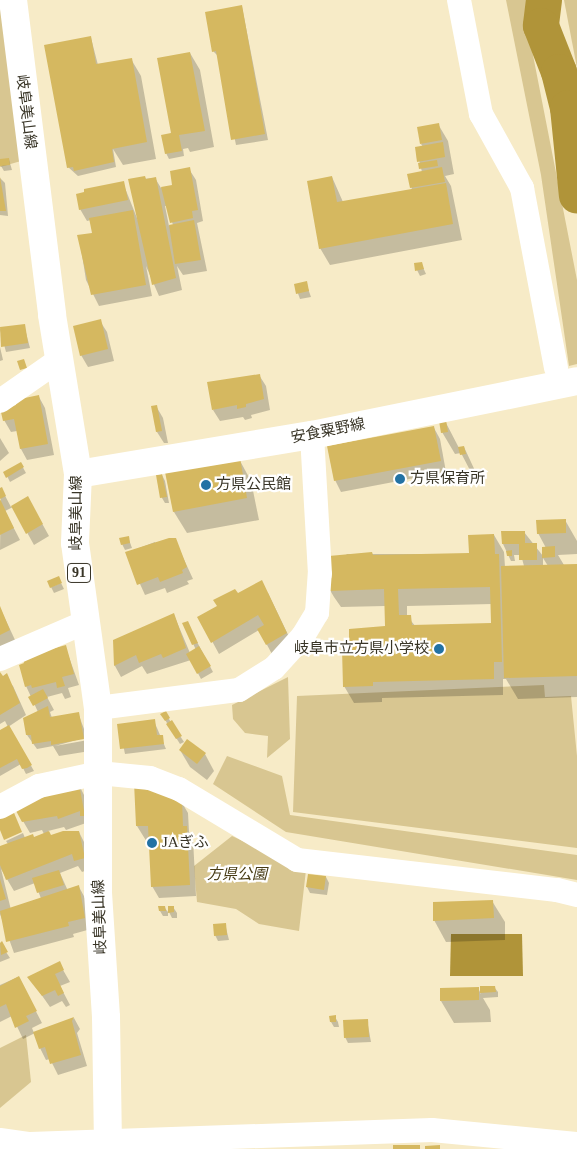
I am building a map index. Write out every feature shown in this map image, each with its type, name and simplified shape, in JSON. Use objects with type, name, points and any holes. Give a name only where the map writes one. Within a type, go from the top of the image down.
[{"type":"main road","name":"岐阜美山線","points":[[13,0],[59,360],[78,474],[75,543],[98,708],[100,773],[98,893],[106,1017],[108,1145]]},
{"type":"main road","name":"安食粟野線","points":[[78,474],[312,435],[563,378]]},
{"type":"street","points":[[459,0],[480,114],[522,188],[563,378]]},
{"type":"street","points":[[0,401],[59,360]]},
{"type":"street","points":[[98,708],[239,690],[274,668],[303,636],[317,613],[320,574],[312,435]]},
{"type":"street","points":[[0,659],[86,622]]},
{"type":"street","points":[[0,807],[39,786],[100,773],[150,778],[179,789],[297,860],[557,890],[577,895]]},
{"type":"street","points":[[0,1140],[29,1146],[108,1145],[432,1130],[577,1144]]},
{"type":"green space","points":[[506,0],[529,0],[532,50],[577,280],[577,364],[569,366],[541,175]]},
{"type":"green space","points":[[564,0],[577,0],[577,68]]},
{"type":"green space","points":[[0,2],[21,161],[0,167]]},
{"type":"green space","points":[[288,677],[290,739],[267,758],[268,736],[245,733],[233,719],[232,705]]},
{"type":"green space","points":[[544,685],[545,697],[571,696],[577,756],[577,848],[293,812],[297,696]]},
{"type":"green space","points":[[227,756],[282,776],[290,815],[577,855],[577,880],[286,832],[213,784]]},
{"type":"green space","name":"方県公園","points":[[232,836],[306,870],[299,931],[259,924],[236,909],[197,902],[194,866]]},
{"type":"green space","points":[[26,1035],[31,1082],[0,1108],[0,1048]]},
{"type":"shaded area","points":[[451,934],[522,934],[523,976],[450,976]]},
{"type":"building","points":[[242,5],[265,134],[231,140],[216,51],[212,52],[205,12]]},
{"type":"building","points":[[91,36],[96,64],[132,58],[147,142],[112,149],[114,162],[74,171],[73,167],[67,168],[44,45]]},
{"type":"building","points":[[190,52],[205,131],[179,135],[182,151],[165,154],[161,135],[171,133],[157,58]]},
{"type":"building","points":[[439,123],[442,140],[420,144],[417,127]]},
{"type":"building","points":[[443,142],[445,157],[417,162],[415,147]]},
{"type":"building","points":[[9,158],[10,165],[0,166],[0,159]]},
{"type":"building","points":[[437,160],[438,166],[419,169],[418,163]]},
{"type":"building","points":[[190,167],[198,210],[192,211],[193,218],[170,223],[161,187],[172,185],[170,171]]},
{"type":"building","points":[[442,167],[445,182],[410,188],[407,174]]},
{"type":"building","points":[[145,176],[146,179],[156,177],[176,278],[152,285],[128,179]]},
{"type":"building","points":[[332,176],[337,202],[446,183],[453,224],[319,249],[307,181]]},
{"type":"building","points":[[0,177],[6,211],[0,211]]},
{"type":"building","points":[[124,181],[128,200],[79,210],[76,194],[84,192],[84,189]]},
{"type":"building","points":[[133,210],[146,285],[91,295],[77,235],[92,233],[89,218]]},
{"type":"building","points":[[194,220],[201,260],[175,264],[169,225]]},
{"type":"building","points":[[422,262],[424,269],[415,271],[414,263]]},
{"type":"building","points":[[307,281],[309,291],[296,294],[294,284]]},
{"type":"building","points":[[101,319],[108,349],[80,356],[73,326]]},
{"type":"building","points":[[25,324],[28,343],[1,347],[0,327]]},
{"type":"building","points":[[24,359],[27,368],[20,370],[17,361]]},
{"type":"building","points":[[260,374],[264,399],[246,404],[246,407],[237,409],[237,405],[212,410],[207,382]]},
{"type":"building","points":[[39,395],[48,444],[20,449],[14,419],[3,421],[0,408],[16,405],[15,400]]},
{"type":"building","points":[[157,405],[162,431],[156,432],[151,406]]},
{"type":"building","points":[[446,420],[448,432],[441,433],[439,421]]},
{"type":"building","name":"方県保育所","points":[[434,426],[441,461],[334,481],[327,446]]},
{"type":"building","points":[[464,446],[466,454],[460,455],[458,447]]},
{"type":"building","name":"方県公民館","points":[[240,458],[247,498],[173,512],[165,472]]},
{"type":"building","points":[[21,462],[24,467],[6,478],[3,472]]},
{"type":"building","points":[[162,474],[167,497],[160,498],[156,475]]},
{"type":"building","points":[[2,487],[6,496],[0,499],[0,488]]},
{"type":"building","points":[[28,496],[43,524],[26,534],[11,506]]},
{"type":"building","points":[[0,499],[14,528],[0,535]]},
{"type":"building","points":[[566,519],[566,533],[537,534],[536,520]]},
{"type":"building","points":[[501,531],[525,531],[525,543],[537,543],[537,560],[519,560],[519,544],[502,544]]},
{"type":"building","points":[[494,534],[495,554],[499,554],[502,662],[494,662],[494,679],[373,682],[373,686],[343,687],[342,649],[349,649],[349,629],[385,626],[384,589],[330,591],[329,556],[372,552],[373,555],[469,553],[468,535]],"holes":[[[490,587],[491,623],[412,625],[411,615],[399,615],[398,589]]]},
{"type":"building","points":[[129,536],[130,543],[121,545],[119,538]]},
{"type":"building","points":[[169,538],[176,538],[187,567],[182,570],[183,573],[160,582],[158,577],[137,585],[125,552]]},
{"type":"building","points":[[555,546],[555,557],[542,558],[542,547]]},
{"type":"building","points":[[512,550],[512,556],[507,556],[506,551]]},
{"type":"building","points":[[577,564],[577,676],[504,678],[501,566]]},
{"type":"building","points":[[59,576],[62,583],[50,588],[47,581]]},
{"type":"building","points":[[262,580],[287,633],[266,645],[257,629],[264,625],[258,615],[211,643],[197,617],[217,606],[213,600],[235,589],[238,593]]},
{"type":"building","points":[[0,606],[10,630],[0,635]]},
{"type":"building","points":[[174,613],[186,648],[163,658],[161,654],[139,663],[136,655],[114,666],[113,640]]},
{"type":"building","points":[[188,621],[198,643],[192,645],[182,623]]},
{"type":"building","points":[[66,645],[74,674],[62,677],[65,686],[57,688],[56,682],[32,688],[31,685],[25,687],[19,665],[24,663],[22,657]]},
{"type":"building","points":[[199,646],[211,666],[197,674],[186,654]]},
{"type":"building","points":[[0,672],[3,676],[7,673],[20,703],[0,715]]},
{"type":"building","points":[[43,689],[48,698],[33,706],[28,697]]},
{"type":"building","points":[[48,706],[50,717],[79,712],[84,739],[51,745],[51,741],[32,744],[31,735],[26,735],[23,718]]},
{"type":"building","points":[[166,711],[170,718],[165,721],[160,714]]},
{"type":"building","points":[[155,719],[157,735],[163,735],[164,744],[120,749],[117,724]]},
{"type":"building","points":[[172,720],[182,736],[176,739],[166,724]]},
{"type":"building","points":[[9,725],[32,765],[27,768],[22,769],[17,759],[0,768],[0,730]]},
{"type":"building","points":[[187,739],[206,753],[197,764],[179,750]]},
{"type":"building","points":[[134,782],[182,800],[183,826],[187,826],[190,885],[151,887],[148,826],[136,826]]},
{"type":"building","points":[[79,784],[85,816],[80,816],[80,811],[58,819],[57,816],[22,822],[14,807]]},
{"type":"building","points":[[12,808],[22,832],[4,840],[0,830],[0,814]]},
{"type":"building","points":[[49,831],[51,835],[63,831],[79,831],[85,858],[74,861],[72,854],[6,880],[0,865],[0,846],[33,834],[34,837]]},
{"type":"building","points":[[59,870],[64,885],[37,893],[32,878]]},
{"type":"building","points":[[308,874],[326,876],[324,890],[306,887]]},
{"type":"building","points":[[0,879],[6,899],[0,901]]},
{"type":"building","points":[[79,885],[85,918],[68,922],[69,926],[6,942],[0,911]]},
{"type":"building","points":[[493,900],[494,918],[433,921],[433,902]]},
{"type":"building","points":[[158,906],[165,906],[166,911],[159,911]]},
{"type":"building","points":[[168,906],[174,906],[174,912],[168,913]]},
{"type":"building","points":[[226,923],[227,935],[214,936],[213,924]]},
{"type":"building","points":[[2,941],[8,952],[1,955],[0,943]]},
{"type":"building","points":[[60,961],[64,970],[55,974],[64,993],[58,996],[55,990],[42,996],[27,977]]},
{"type":"building","points":[[19,976],[37,1011],[26,1016],[29,1021],[15,1028],[6,1004],[0,1007],[0,986]]},
{"type":"building","points":[[480,986],[495,986],[496,992],[480,993]]},
{"type":"building","points":[[479,987],[479,1000],[440,1001],[440,988]]},
{"type":"building","points":[[336,1015],[336,1022],[330,1022],[329,1016]]},
{"type":"building","points":[[74,1017],[72,1021],[81,1055],[50,1064],[45,1047],[39,1049],[33,1032]]},
{"type":"building","points":[[368,1019],[369,1037],[344,1038],[343,1020]]},
{"type":"building","points":[[393,1145],[420,1145],[420,1149],[393,1149]]},
{"type":"building","points":[[440,1145],[440,1149],[425,1149],[425,1146]]},
{"type":"waterway","points":[[544,0],[541,26],[559,72],[568,108],[577,196]]},
{"type":"place","name":"方県保育所","points":[[400,479]]},
{"type":"place","name":"方県公民館","points":[[206,485]]},
{"type":"place","name":"岐阜市立方県小学校","points":[[439,649]]},
{"type":"place","name":"JAぎふ","points":[[152,843]]}]
